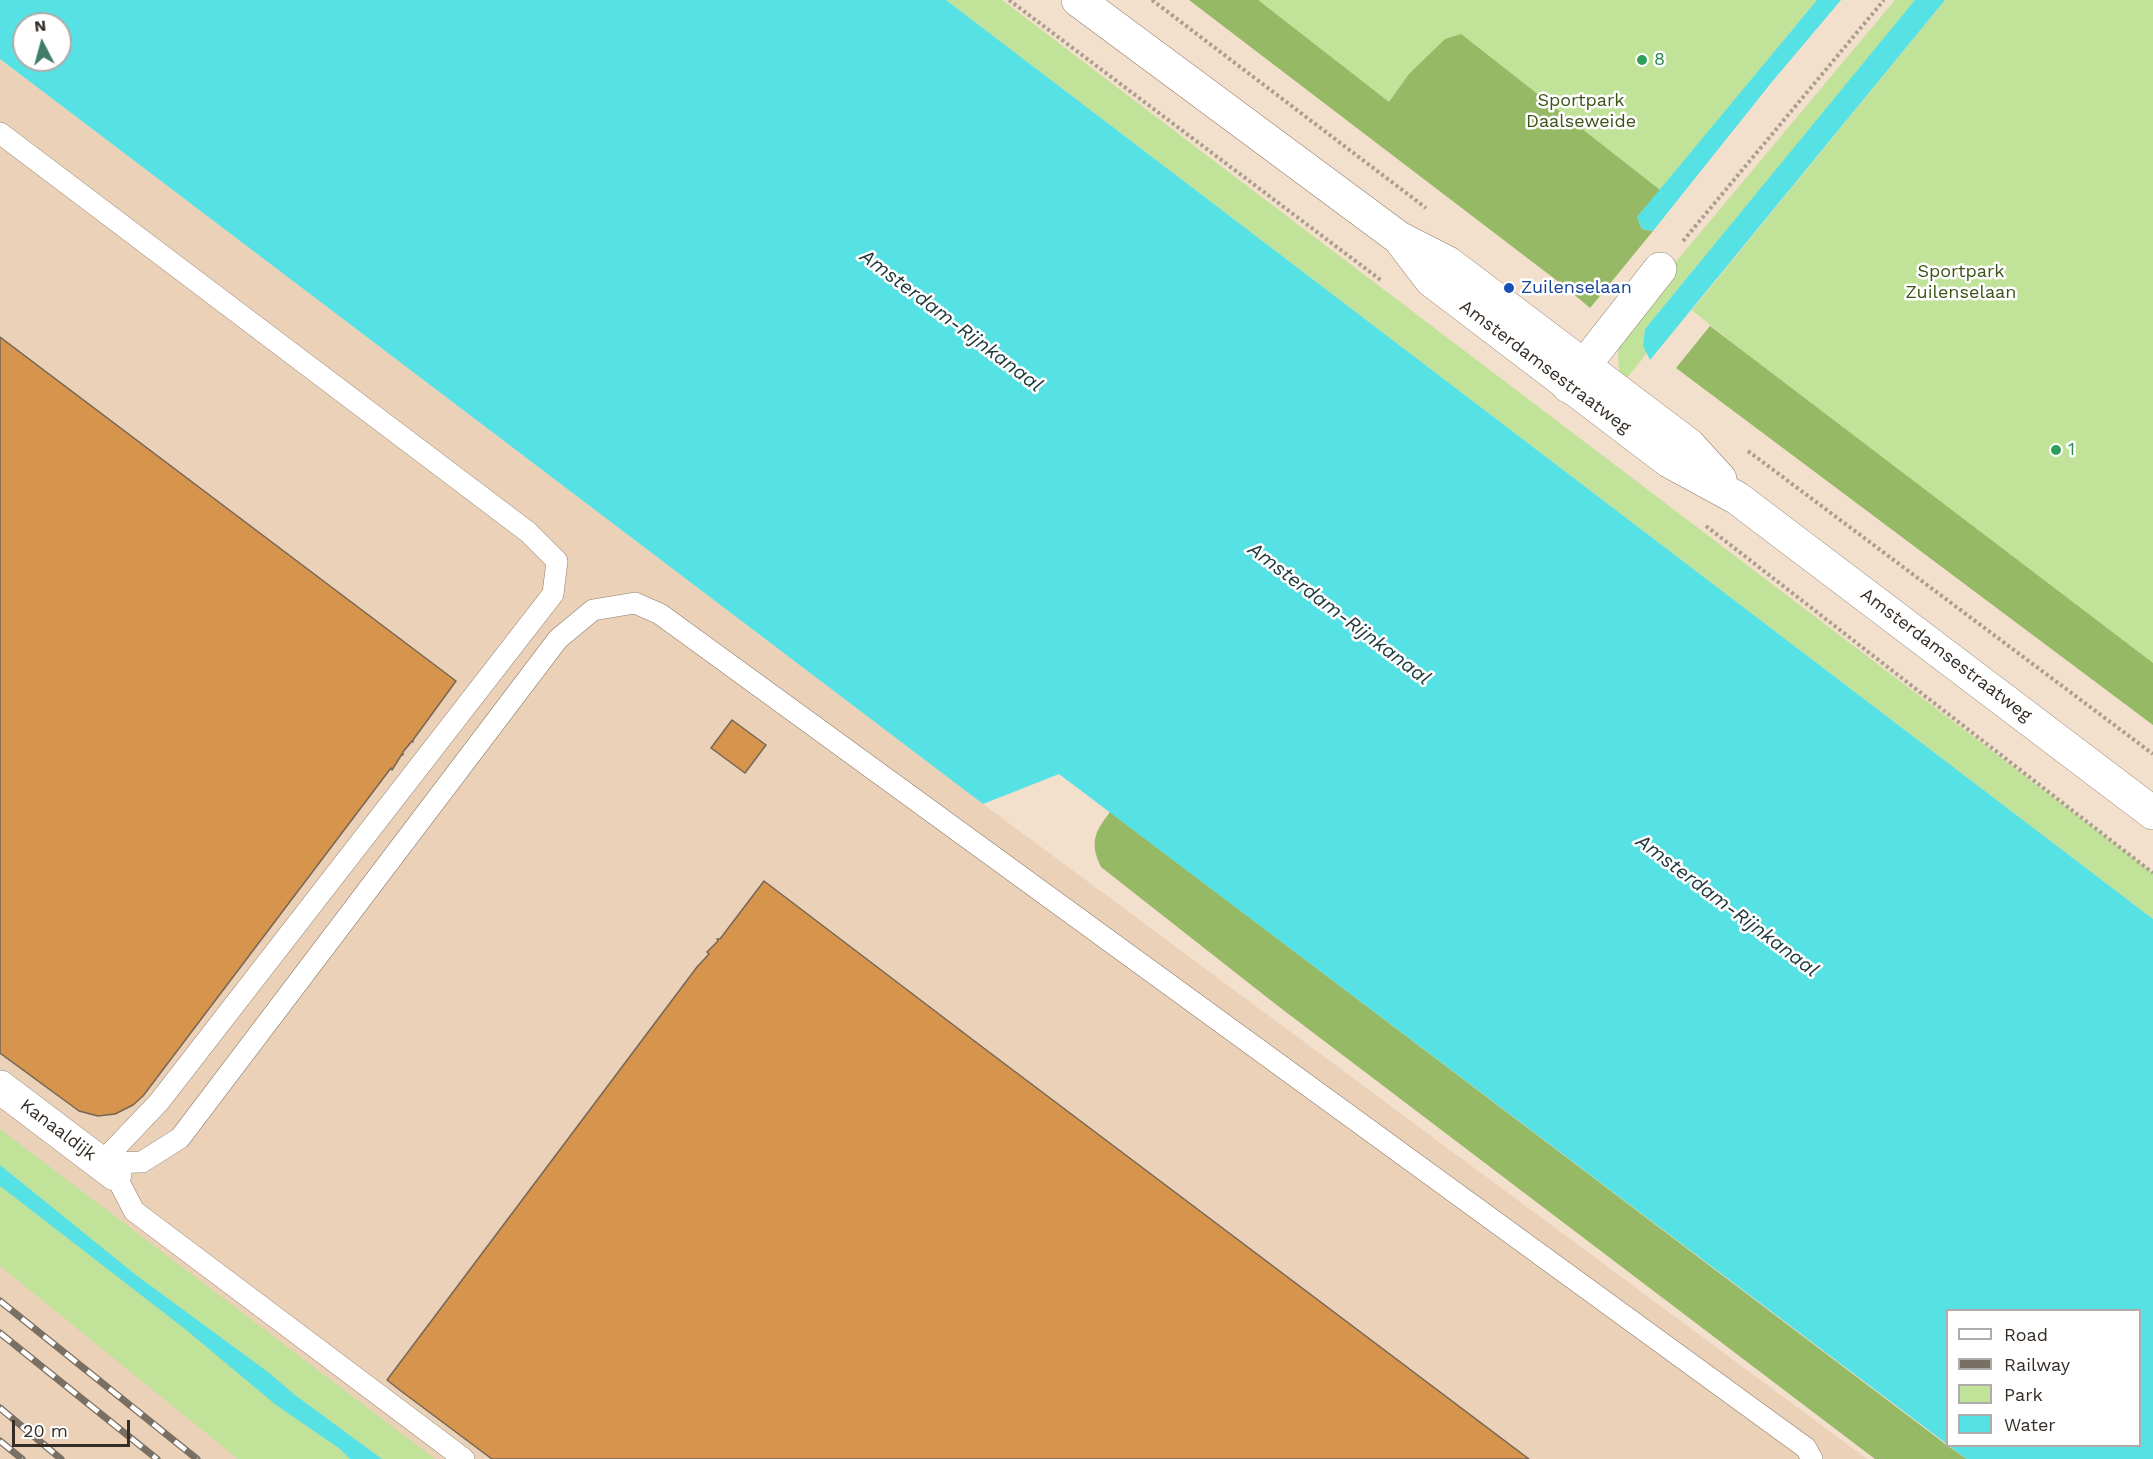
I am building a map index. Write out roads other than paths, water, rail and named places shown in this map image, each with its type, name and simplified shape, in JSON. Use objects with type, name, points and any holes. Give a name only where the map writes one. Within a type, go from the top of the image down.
[{"type":"main road","name":"Amsterdamsestraatweg","points":[[1078,0],[1399,238],[1431,280],[1576,375],[1670,461],[1737,498],[2153,813]]},
{"type":"main road","points":[[1576,375],[1660,269]]},
{"type":"main road","name":"Kanaaldijk","points":[[0,1087],[108,1168]]},
{"type":"lane","points":[[0,133],[528,532],[557,561],[553,594],[108,1168]]},
{"type":"lane","points":[[108,1168],[142,1161],[180,1138],[558,639],[593,610],[635,603],[660,614],[1777,1427],[1806,1449],[1812,1459]]},
{"type":"lane","points":[[108,1168],[134,1211],[464,1459]]},
{"type":"water","name":"Amsterdam-Rijnkanaal","points":[[0,0],[946,0],[2153,919],[2153,1459],[1967,1459],[1950,1447],[2141,1447],[2141,1309],[1946,1309],[1946,1443],[1059,774],[983,804],[17,72],[72,72],[72,12],[12,12],[12,68],[0,59]]},
{"type":"water","points":[[1817,0],[1841,0],[1771,83],[1653,231],[1642,229],[1637,217]]},
{"type":"water","points":[[1915,0],[1945,0],[1650,360],[1643,346],[1645,329]]},
{"type":"water","points":[[0,1165],[136,1275],[382,1459],[350,1459],[340,1449],[276,1405],[185,1329],[0,1186]]},
{"type":"railway","points":[[0,1301],[197,1459]]},
{"type":"railway","points":[[0,1333],[157,1459]]},
{"type":"railway","points":[[0,1408],[61,1459]]},
{"type":"railway","points":[[0,1441],[22,1459]]},
{"type":"place","name":"8","points":[[1642,60]]},
{"type":"place","name":"Zuilenselaan","points":[[1509,288]]},
{"type":"place","name":"1","points":[[2056,450]]},
{"type":"park label","name":"Sportpark Daalseweide","points":[[1581,111]]},
{"type":"park label","name":"Sportpark Zuilenselaan","points":[[1961,282]]}]
